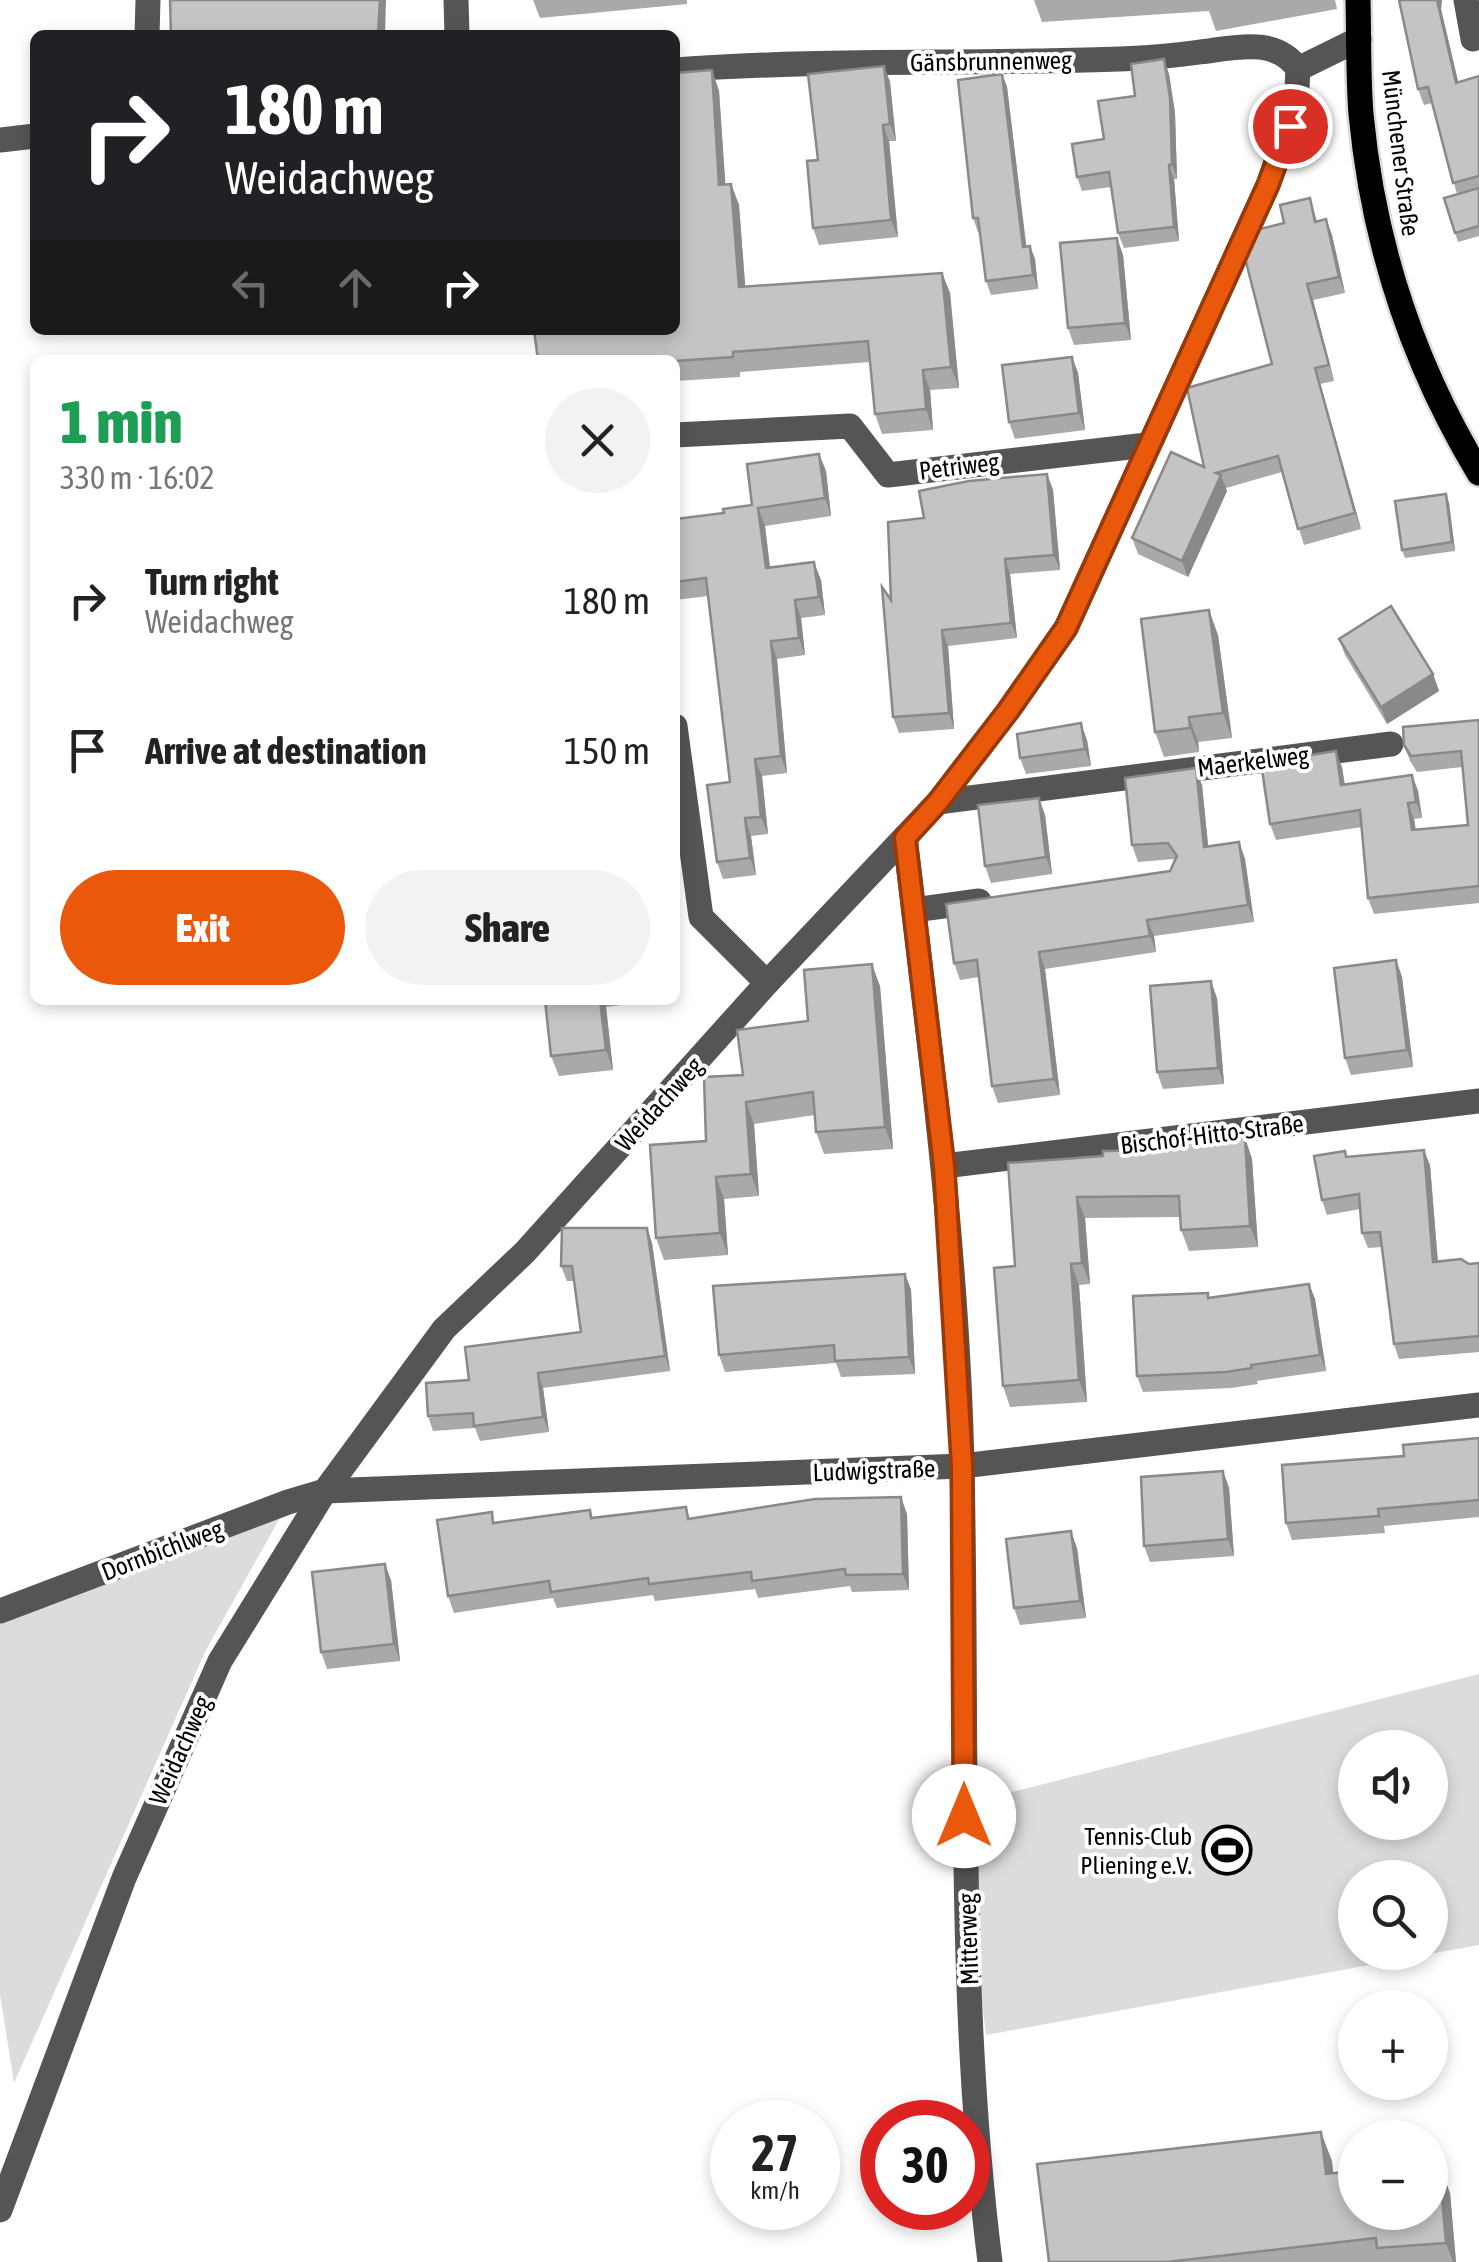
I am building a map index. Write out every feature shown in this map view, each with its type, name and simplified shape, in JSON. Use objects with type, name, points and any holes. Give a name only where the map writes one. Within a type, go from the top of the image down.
[{"type":"main road","name":"Münchener Straße","points":[[1358,0],[1361,112],[1369,180],[1388,268],[1448,418],[1479,474]]},
{"type":"street","points":[[147,30],[148,0]]},
{"type":"street","points":[[456,0],[457,30]]},
{"type":"street","points":[[1466,0],[1473,39]]},
{"type":"street","points":[[1298,69],[1359,39]]},
{"type":"street","name":"Gänsbrunnenweg","points":[[680,70],[766,63],[968,64],[1157,58],[1245,46],[1278,51],[1298,69]]},
{"type":"street","name":"Weidachweg","points":[[0,2210],[124,1878],[220,1660],[325,1491],[444,1329],[524,1252],[767,983],[938,802],[1066,628],[1268,185],[1296,105],[1298,69]]},
{"type":"street","points":[[0,140],[30,137]]},
{"type":"street","name":"Petriweg","points":[[680,434],[850,426],[888,474],[1147,445]]},
{"type":"street","name":"Maerkelweg","points":[[938,802],[1390,744]]},
{"type":"street","points":[[680,763],[701,917],[767,983]]},
{"type":"street","name":"Mitterweg","points":[[905,838],[944,1166],[962,1466],[964,1816],[970,1998],[990,2262]]},
{"type":"street","points":[[914,910],[1011,896]]},
{"type":"street","name":"Bischof-Hitto-Straße","points":[[944,1166],[1479,1101]]},
{"type":"street","name":"Ludwigstraße","points":[[325,1491],[962,1466],[1479,1405]]},
{"type":"street","name":"Dornbichlweg","points":[[0,1611],[325,1491]]},
{"type":"shaded area","points":[[282,1514],[205,1652],[14,2083],[0,1994],[0,1624]]},
{"type":"shaded area","name":"Tennis-Club Pliening e.V.","points":[[1479,1674],[1479,1945],[1448,1951],[1448,1860],[1338,1860],[1338,1970],[1342,1970],[986,2035],[981,1995],[976,1801]]},
{"type":"building","points":[[170,0],[380,0],[378,30],[171,30]]},
{"type":"building","points":[[1399,0],[1437,0],[1456,83],[1479,76],[1479,176],[1453,183],[1428,87],[1418,89]]},
{"type":"building","points":[[1164,59],[1170,98],[1169,165],[1174,227],[1118,233],[1109,172],[1077,177],[1072,144],[1104,139],[1098,101],[1135,96],[1131,64]]},
{"type":"building","points":[[884,66],[890,124],[883,125],[891,220],[813,228],[807,161],[818,160],[808,74]]},
{"type":"building","points":[[712,70],[719,185],[731,184],[739,287],[942,273],[951,367],[923,370],[926,409],[875,414],[868,341],[733,352],[733,357],[680,361],[680,355],[537,355],[535,335],[680,335],[680,73]]},
{"type":"building","points":[[1002,74],[1023,247],[1030,246],[1033,275],[986,281],[978,218],[973,218],[958,80]]},
{"type":"building","points":[[1479,188],[1479,226],[1455,233],[1444,198]]},
{"type":"building","points":[[1310,198],[1315,222],[1326,219],[1339,277],[1307,284],[1329,365],[1315,368],[1355,513],[1298,529],[1278,456],[1216,473],[1221,475],[1182,561],[1132,538],[1171,452],[1204,467],[1187,388],[1272,364],[1243,250],[1252,231],[1284,223],[1280,205]]},
{"type":"building","points":[[1117,238],[1125,323],[1068,328],[1060,243]]},
{"type":"building","points":[[1072,357],[1079,413],[1009,422],[1002,365]]},
{"type":"building","points":[[819,454],[825,498],[758,508],[766,568],[814,562],[819,597],[795,600],[799,638],[771,641],[781,756],[755,759],[761,817],[745,818],[750,858],[717,862],[707,785],[730,782],[706,578],[680,581],[680,518],[752,505],[747,464]]},
{"type":"building","points":[[1047,474],[1054,555],[1005,559],[1011,623],[942,630],[949,713],[893,717],[882,587],[891,600],[888,522],[924,518],[919,491],[969,481]]},
{"type":"building","points":[[1446,494],[1452,542],[1402,550],[1395,501]]},
{"type":"building","points":[[1391,606],[1433,674],[1381,707],[1339,639]]},
{"type":"building","points":[[1209,610],[1223,713],[1189,717],[1190,728],[1155,732],[1141,619]]},
{"type":"building","points":[[1479,720],[1479,886],[1368,898],[1360,810],[1270,824],[1261,763],[1336,751],[1341,785],[1412,775],[1416,802],[1408,803],[1412,830],[1468,825],[1461,751],[1411,756],[1404,745],[1403,727]]},
{"type":"building","points":[[1081,723],[1085,749],[1020,758],[1017,734]]},
{"type":"building","points":[[1196,768],[1204,847],[1239,842],[1248,905],[1147,920],[1150,936],[1039,952],[1054,1079],[992,1086],[977,960],[954,963],[946,904],[1170,871],[1177,856],[1168,843],[1132,845],[1125,778]]},
{"type":"building","points":[[1039,798],[1046,857],[985,866],[978,805]]},
{"type":"building","points":[[1396,960],[1407,1050],[1345,1058],[1334,968]]},
{"type":"building","points":[[872,964],[885,1127],[816,1132],[813,1092],[746,1102],[751,1174],[716,1177],[720,1233],[656,1238],[650,1145],[706,1141],[704,1077],[743,1075],[737,1030],[808,1021],[804,970]]},
{"type":"building","points":[[1211,981],[1218,1068],[1157,1072],[1150,986]]},
{"type":"building","points":[[546,1005],[601,1005],[606,1050],[551,1056]]},
{"type":"building","points":[[1245,1138],[1250,1226],[1181,1230],[1179,1196],[1077,1197],[1082,1263],[1071,1264],[1079,1380],[1003,1386],[994,1268],[1015,1266],[1008,1163],[1103,1156],[1103,1151],[1176,1150],[1175,1142]]},
{"type":"building","points":[[1424,1150],[1433,1262],[1461,1259],[1469,1264],[1479,1263],[1479,1336],[1394,1344],[1380,1232],[1362,1233],[1359,1194],[1322,1200],[1314,1156],[1345,1151],[1346,1157]]},
{"type":"building","points":[[562,1228],[647,1228],[665,1356],[538,1373],[543,1417],[474,1426],[473,1413],[428,1416],[426,1383],[469,1380],[465,1347],[581,1332],[572,1266],[561,1266]]},
{"type":"building","points":[[905,1274],[909,1357],[835,1361],[834,1345],[719,1355],[713,1286]]},
{"type":"building","points":[[1309,1284],[1320,1355],[1226,1372],[1137,1376],[1133,1296],[1208,1293],[1208,1298]]},
{"type":"building","points":[[1479,1438],[1479,1500],[1378,1509],[1379,1516],[1286,1523],[1282,1465],[1404,1456],[1403,1445]]},
{"type":"building","points":[[1223,1471],[1228,1539],[1144,1546],[1141,1477]]},
{"type":"building","points":[[901,1497],[903,1574],[846,1575],[845,1569],[752,1581],[751,1572],[649,1584],[648,1578],[551,1592],[549,1581],[448,1596],[437,1520],[492,1512],[493,1523],[590,1510],[591,1518],[686,1507],[688,1519],[815,1499]]},
{"type":"building","points":[[1071,1531],[1080,1601],[1014,1608],[1006,1539]]},
{"type":"building","points":[[385,1564],[394,1644],[321,1652],[312,1572]]},
{"type":"building","points":[[1321,2132],[1326,2174],[1338,2173],[1338,2230],[1445,2230],[1446,2243],[1377,2248],[1376,2238],[1167,2262],[1049,2262],[1037,2164]]},
{"type":"place","name":"Tennis-Club Pliening e.V.","points":[[1227,1850]]},
{"type":"route","points":[[964,1816],[962,1466],[944,1166],[905,838],[1008,711],[1066,628],[1268,185],[1290,126]]}]
